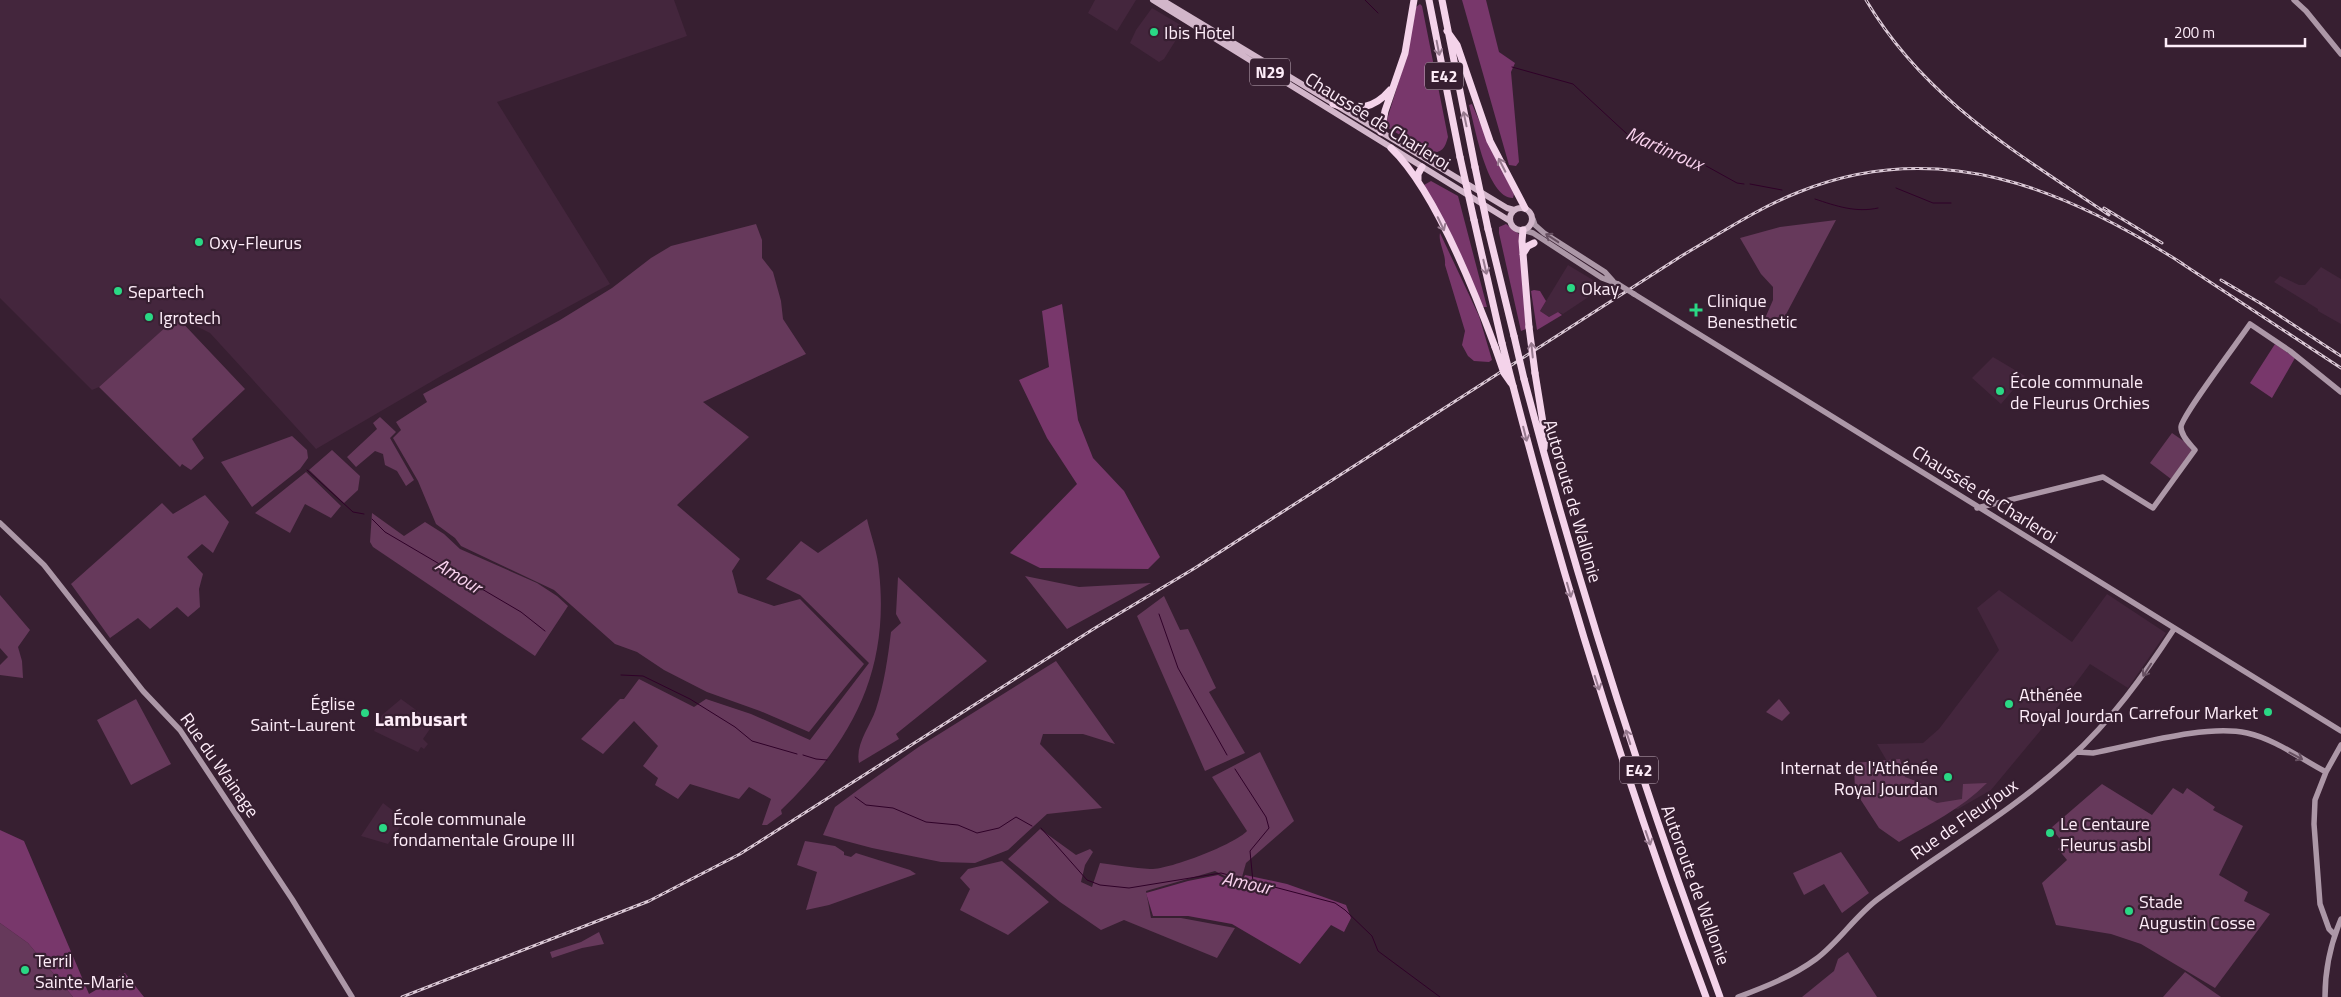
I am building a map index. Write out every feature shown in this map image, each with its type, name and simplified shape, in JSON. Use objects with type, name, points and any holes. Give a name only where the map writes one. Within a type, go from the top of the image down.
[{"type":"highway","points":[[1381,132],[1405,53],[1414,0]]},
{"type":"highway","name":"Autoroute de Wallonie","points":[[1429,0],[1460,157],[1502,343],[1555,542],[1613,732],[1706,997]]},
{"type":"highway","name":"Autoroute de Wallonie","points":[[1442,0],[1488,228],[1544,456],[1595,633],[1628,736],[1677,880],[1720,997]]},
{"type":"highway","points":[[1448,30],[1457,44],[1490,140],[1525,208]]},
{"type":"highway","points":[[1334,104],[1353,109],[1363,108],[1381,99],[1394,86]]},
{"type":"highway","points":[[1388,146],[1404,162],[1418,182],[1465,273],[1504,373],[1513,386]]},
{"type":"highway","points":[[1418,182],[1418,174],[1422,167]]},
{"type":"highway","points":[[1523,230],[1523,254],[1530,327],[1545,435],[1544,456]]},
{"type":"highway","points":[[1523,254],[1528,246],[1534,243]]},
{"type":"main road","name":"Chaussée de Charleroi","points":[[1153,0],[1510,221]]},
{"type":"main road","name":"Chaussée de Charleroi","points":[[1162,0],[1507,208],[1514,210]]},
{"type":"main road","points":[[2294,0],[2306,11],[2341,54]]},
{"type":"main road","points":[[2300,0],[2306,11]]},
{"type":"main road","points":[[1381,132],[1388,146]]},
{"type":"main road","points":[[1422,167],[1435,164]]},
{"type":"main road","points":[[1510,221],[1514,210],[1525,208]]},
{"type":"main road","name":"N29","points":[[1525,208],[1531,212],[1535,225],[1586,264]]},
{"type":"main road","points":[[1523,230],[1530,226],[1533,219]]},
{"type":"main road","name":"N29","points":[[1510,221],[1516,229],[1533,233],[1569,257],[1586,264]]},
{"type":"main road","points":[[1534,243],[1540,242],[1569,257]]},
{"type":"main road","name":"Chaussée de Charleroi","points":[[1586,264],[1605,272],[1616,283],[2341,732]]},
{"type":"main road","points":[[1977,508],[2103,477],[2153,508],[2195,450],[2182,433],[2181,424],[2250,324],[2290,351],[2341,392]]},
{"type":"main road","name":"Rue du Wainage","points":[[0,523],[44,565],[143,691],[180,730],[292,899],[352,997]]},
{"type":"main road","name":"Rue de Fleurjoux","points":[[1738,997],[1791,975],[1817,959],[1875,901],[1934,858],[1990,822],[2077,752],[2139,682],[2174,629]]},
{"type":"main road","points":[[2077,752],[2093,753],[2220,731],[2248,733],[2266,740],[2326,772]]},
{"type":"main road","points":[[2335,934],[2329,929],[2320,904],[2314,824],[2315,800],[2326,772],[2341,745]]},
{"type":"main road","points":[[2325,997],[2325,972],[2341,919]]},
{"type":"shaded area","points":[[0,0],[674,0],[687,36],[497,102],[610,284],[441,376],[316,449],[210,333],[178,317],[99,387],[92,390],[0,298]]},
{"type":"shaded area","points":[[1095,0],[1136,0],[1117,31],[1088,13]]},
{"type":"shaded area","points":[[1462,0],[1486,0],[1499,52],[1515,63],[1511,72],[1519,162],[1516,166],[1509,165]]},
{"type":"shaded area","points":[[1420,4],[1422,6],[1448,137],[1442,149],[1434,153],[1430,153],[1385,126],[1407,55],[1416,7]]},
{"type":"shaded area","points":[[1152,8],[1184,27],[1164,59],[1159,62],[1130,43],[1136,30]]},
{"type":"shaded area","points":[[1472,104],[1489,144],[1514,194],[1513,198],[1504,195],[1496,187],[1489,174],[1469,105]]},
{"type":"shaded area","points":[[1431,181],[1458,196],[1487,307],[1482,307],[1425,188],[1424,185]]},
{"type":"shaded area","points":[[1836,220],[1783,320],[1775,318],[1768,326],[1763,323],[1773,300],[1773,287],[1761,274],[1740,238],[1780,227]]},
{"type":"shaded area","points":[[756,224],[762,240],[762,258],[773,272],[781,301],[783,319],[806,354],[703,402],[749,437],[677,505],[740,559],[732,571],[738,593],[774,606],[800,599],[864,664],[809,732],[760,711],[707,692],[664,670],[637,652],[615,644],[554,590],[461,546],[455,538],[436,524],[418,481],[393,438],[401,430],[396,422],[427,402],[423,394],[560,320],[612,288],[651,258],[671,246]]},
{"type":"shaded area","points":[[1506,224],[1519,234],[1526,329],[1521,331],[1499,233],[1499,227]]},
{"type":"shaded area","points":[[1440,233],[1479,316],[1492,360],[1489,362],[1474,361],[1468,356],[1462,345],[1465,331],[1445,265]]},
{"type":"shaded area","points":[[1568,265],[1598,283],[1596,285],[1599,290],[1563,314],[1558,312],[1549,317],[1540,311]]},
{"type":"shaded area","points":[[2321,267],[2341,279],[2341,324],[2274,282],[2280,276],[2299,285],[2305,285]]},
{"type":"shaded area","points":[[1531,291],[1540,291],[1546,301],[1540,311],[1549,317],[1558,312],[1562,315],[1537,330]]},
{"type":"shaded area","points":[[1062,304],[1078,420],[1093,458],[1124,491],[1160,557],[1148,569],[1040,568],[1010,553],[1077,484],[1047,438],[1019,380],[1049,367],[1042,311]]},
{"type":"shaded area","points":[[177,317],[245,389],[192,439],[204,458],[191,470],[182,464],[180,467],[99,387]]},
{"type":"shaded area","points":[[2275,344],[2295,358],[2272,398],[2250,383]]},
{"type":"shaded area","name":"École communale de Fleurus Orchies","points":[[1993,357],[2025,376],[2001,404],[1972,378]]},
{"type":"shaded area","points":[[380,417],[396,432],[390,438],[414,480],[406,486],[397,471],[385,465],[383,454],[375,451],[356,467],[347,457],[377,429],[373,423]]},
{"type":"shaded area","points":[[2172,433],[2185,442],[2192,451],[2171,479],[2150,463]]},
{"type":"shaded area","points":[[292,436],[307,450],[308,458],[300,469],[252,507],[221,462]]},
{"type":"shaded area","points":[[332,450],[360,476],[358,490],[344,503],[309,470]]},
{"type":"shaded area","points":[[306,472],[341,506],[331,518],[305,504],[290,533],[255,513]]},
{"type":"shaded area","points":[[205,495],[229,522],[213,553],[202,544],[187,557],[203,574],[199,589],[200,607],[188,617],[177,607],[150,629],[138,618],[110,638],[71,584],[162,503],[173,514]]},
{"type":"shaded area","points":[[372,513],[404,536],[425,522],[444,534],[460,549],[537,583],[568,606],[535,656],[373,547],[370,542]]},
{"type":"shaded area","points":[[867,519],[876,552],[881,607],[878,641],[872,673],[861,702],[846,731],[828,758],[781,810],[782,814],[767,825],[762,825],[771,799],[749,787],[739,799],[690,784],[678,799],[655,785],[658,778],[643,766],[658,746],[634,721],[603,754],[581,739],[620,699],[624,699],[639,679],[694,707],[706,699],[751,714],[810,740],[869,663],[800,595],[766,579],[801,541],[818,553]]},
{"type":"shaded area","points":[[1025,576],[1079,587],[1151,583],[1067,629]]},
{"type":"shaded area","points":[[898,577],[987,661],[896,734],[899,739],[859,763],[858,756],[861,742],[876,709],[881,690],[891,632],[901,623],[896,614]]},
{"type":"shaded area","name":"Athénée Royal Jourdan","points":[[1999,590],[2072,642],[2107,594],[2166,633],[2128,688],[2090,664],[2040,731],[1991,790],[1958,809],[1924,806],[1898,780],[1877,744],[1923,743],[1939,729],[1999,650],[1977,608]]},
{"type":"shaded area","points":[[0,595],[30,630],[18,647],[22,661],[23,678],[0,675],[0,665],[8,657],[0,648]]},
{"type":"shaded area","points":[[1164,596],[1180,630],[1188,629],[1216,688],[1209,692],[1245,753],[1205,771],[1137,616]]},
{"type":"shaded area","points":[[1056,661],[1115,744],[1083,734],[1043,734],[1040,744],[1102,808],[1047,814],[1008,850],[975,863],[941,862],[872,848],[823,835],[835,807],[920,746]]},
{"type":"shaded area","points":[[136,699],[171,764],[131,785],[97,720]]},
{"type":"shaded area","points":[[401,699],[434,723],[423,739],[428,744],[424,749],[421,747],[418,752],[374,731],[382,715]]},
{"type":"shaded area","points":[[1779,699],[1790,713],[1782,721],[1766,712]]},
{"type":"shaded area","points":[[1260,752],[1294,821],[1246,863],[1240,884],[1215,871],[1146,891],[1151,918],[1181,918],[1235,928],[1217,958],[1124,920],[1101,930],[1060,902],[1008,859],[1040,829],[1076,855],[1090,849],[1093,852],[1085,865],[1081,882],[1092,887],[1100,863],[1144,869],[1159,868],[1186,861],[1216,849],[1247,831],[1212,777]]},
{"type":"shaded area","points":[[1900,759],[1905,777],[1921,783],[1928,799],[1937,803],[1962,799],[1963,784],[1987,783],[1967,801],[1899,842],[1879,828],[1855,791],[1854,763]]},
{"type":"shaded area","points":[[2102,784],[2152,815],[2173,788],[2183,794],[2187,788],[2215,807],[2213,810],[2243,826],[2219,875],[2248,892],[2244,901],[2270,914],[2215,988],[2141,944],[2111,934],[2056,925],[2042,883],[2067,860],[2058,849],[2064,844],[2051,828]]},
{"type":"shaded area","name":"École communale fondamentale Groupe III","points":[[383,803],[405,820],[388,844],[361,836]]},
{"type":"shaded area","points":[[0,830],[24,841],[89,994],[125,973],[144,997],[73,997],[28,943],[0,923]]},
{"type":"shaded area","points":[[805,841],[835,846],[844,852],[844,855],[851,857],[856,853],[910,870],[916,874],[829,905],[806,910],[817,872],[797,865]]},
{"type":"shaded area","points":[[1841,852],[1869,893],[1842,913],[1824,884],[1804,895],[1793,873]]},
{"type":"shaded area","points":[[1002,861],[1049,902],[1008,935],[960,910],[970,889],[960,878],[968,869]]},
{"type":"shaded area","points":[[1218,875],[1240,886],[1245,875],[1287,884],[1346,905],[1351,918],[1344,932],[1331,925],[1300,964],[1232,924],[1188,916],[1153,916],[1146,893]]},
{"type":"shaded area","name":"Terril Sainte-Marie","points":[[0,923],[28,943],[73,997],[0,997]]},
{"type":"shaded area","points":[[599,932],[604,944],[582,948],[552,958],[550,952],[581,942]]},
{"type":"shaded area","points":[[1848,952],[1877,997],[1802,997],[1834,971],[1838,959]]},
{"type":"shaded area","points":[[2185,972],[2221,997],[2163,997]]},
{"type":"waterway","name":"Martinroux","points":[[1365,0],[1378,13]]},
{"type":"waterway","name":"Martinroux","points":[[1512,67],[1573,84],[1627,134],[1690,157],[1737,183],[1744,184]]},
{"type":"waterway","name":"Martinroux","points":[[1750,184],[1782,190]]},
{"type":"waterway","name":"Martinroux","points":[[1896,188],[1933,203],[1951,203]]},
{"type":"waterway","name":"Martinroux","points":[[1815,199],[1854,209],[1878,208]]},
{"type":"waterway","name":"Amour","points":[[307,470],[353,512],[364,514]]},
{"type":"waterway","name":"Amour","points":[[372,519],[385,532],[521,612],[545,631]]},
{"type":"waterway","points":[[1159,614],[1178,668],[1227,755]]},
{"type":"waterway","name":"Amour","points":[[621,675],[643,676],[690,699],[735,727],[752,741],[797,754]]},
{"type":"waterway","name":"Amour","points":[[803,755],[827,760]]},
{"type":"waterway","points":[[1235,769],[1266,817],[1269,828],[1250,851],[1253,882]]},
{"type":"waterway","name":"Amour","points":[[855,797],[866,805],[893,808],[926,822],[958,825],[977,833],[999,828],[1016,817],[1032,826]]},
{"type":"waterway","name":"Amour","points":[[1041,828],[1087,880],[1100,885],[1129,888],[1221,873],[1335,903],[1372,936],[1378,951],[1440,997]]},
{"type":"railway","points":[[1866,0],[1890,35],[1916,67],[1944,95],[2007,146],[2109,215]]},
{"type":"railway","points":[[402,997],[649,901],[740,854],[1095,628],[1195,568],[1683,255],[1754,213],[1784,198],[1851,176],[1901,169],[1950,170],[1998,178],[2046,193],[2092,213],[2138,237],[2183,264]]},
{"type":"railway","points":[[2104,208],[2162,243]]},
{"type":"railway","points":[[2178,261],[2341,368]]},
{"type":"railway","points":[[2221,280],[2341,356]]},
{"type":"place","name":"Ibis Hotel","points":[[1154,32]]},
{"type":"place","name":"Oxy-Fleurus","points":[[199,242]]},
{"type":"place","name":"Okay","points":[[1571,288]]},
{"type":"place","name":"Separtech","points":[[118,291]]},
{"type":"place","name":"Clinique Benesthetic","points":[[1696,310]]},
{"type":"place","name":"Igrotech","points":[[149,317]]},
{"type":"place","name":"École communale de Fleurus Orchies","points":[[2000,391]]},
{"type":"place","name":"Athénée Royal Jourdan","points":[[2009,704]]},
{"type":"place","name":"Carrefour Market","points":[[2268,712]]},
{"type":"place","name":"Église Saint-Laurent","points":[[365,713]]},
{"type":"place","name":"Internat de l'Athénée Royal Jourdan","points":[[1948,777]]},
{"type":"place","name":"École communale fondamentale Groupe III","points":[[383,828]]},
{"type":"place","name":"Le Centaure Fleurus asbl","points":[[2050,833]]},
{"type":"place","name":"Stade Augustin Cosse","points":[[2129,911]]},
{"type":"place","name":"Terril Sainte-Marie","points":[[25,970]]},
{"type":"district","name":"Lambusart","points":[[421,718]]}]
